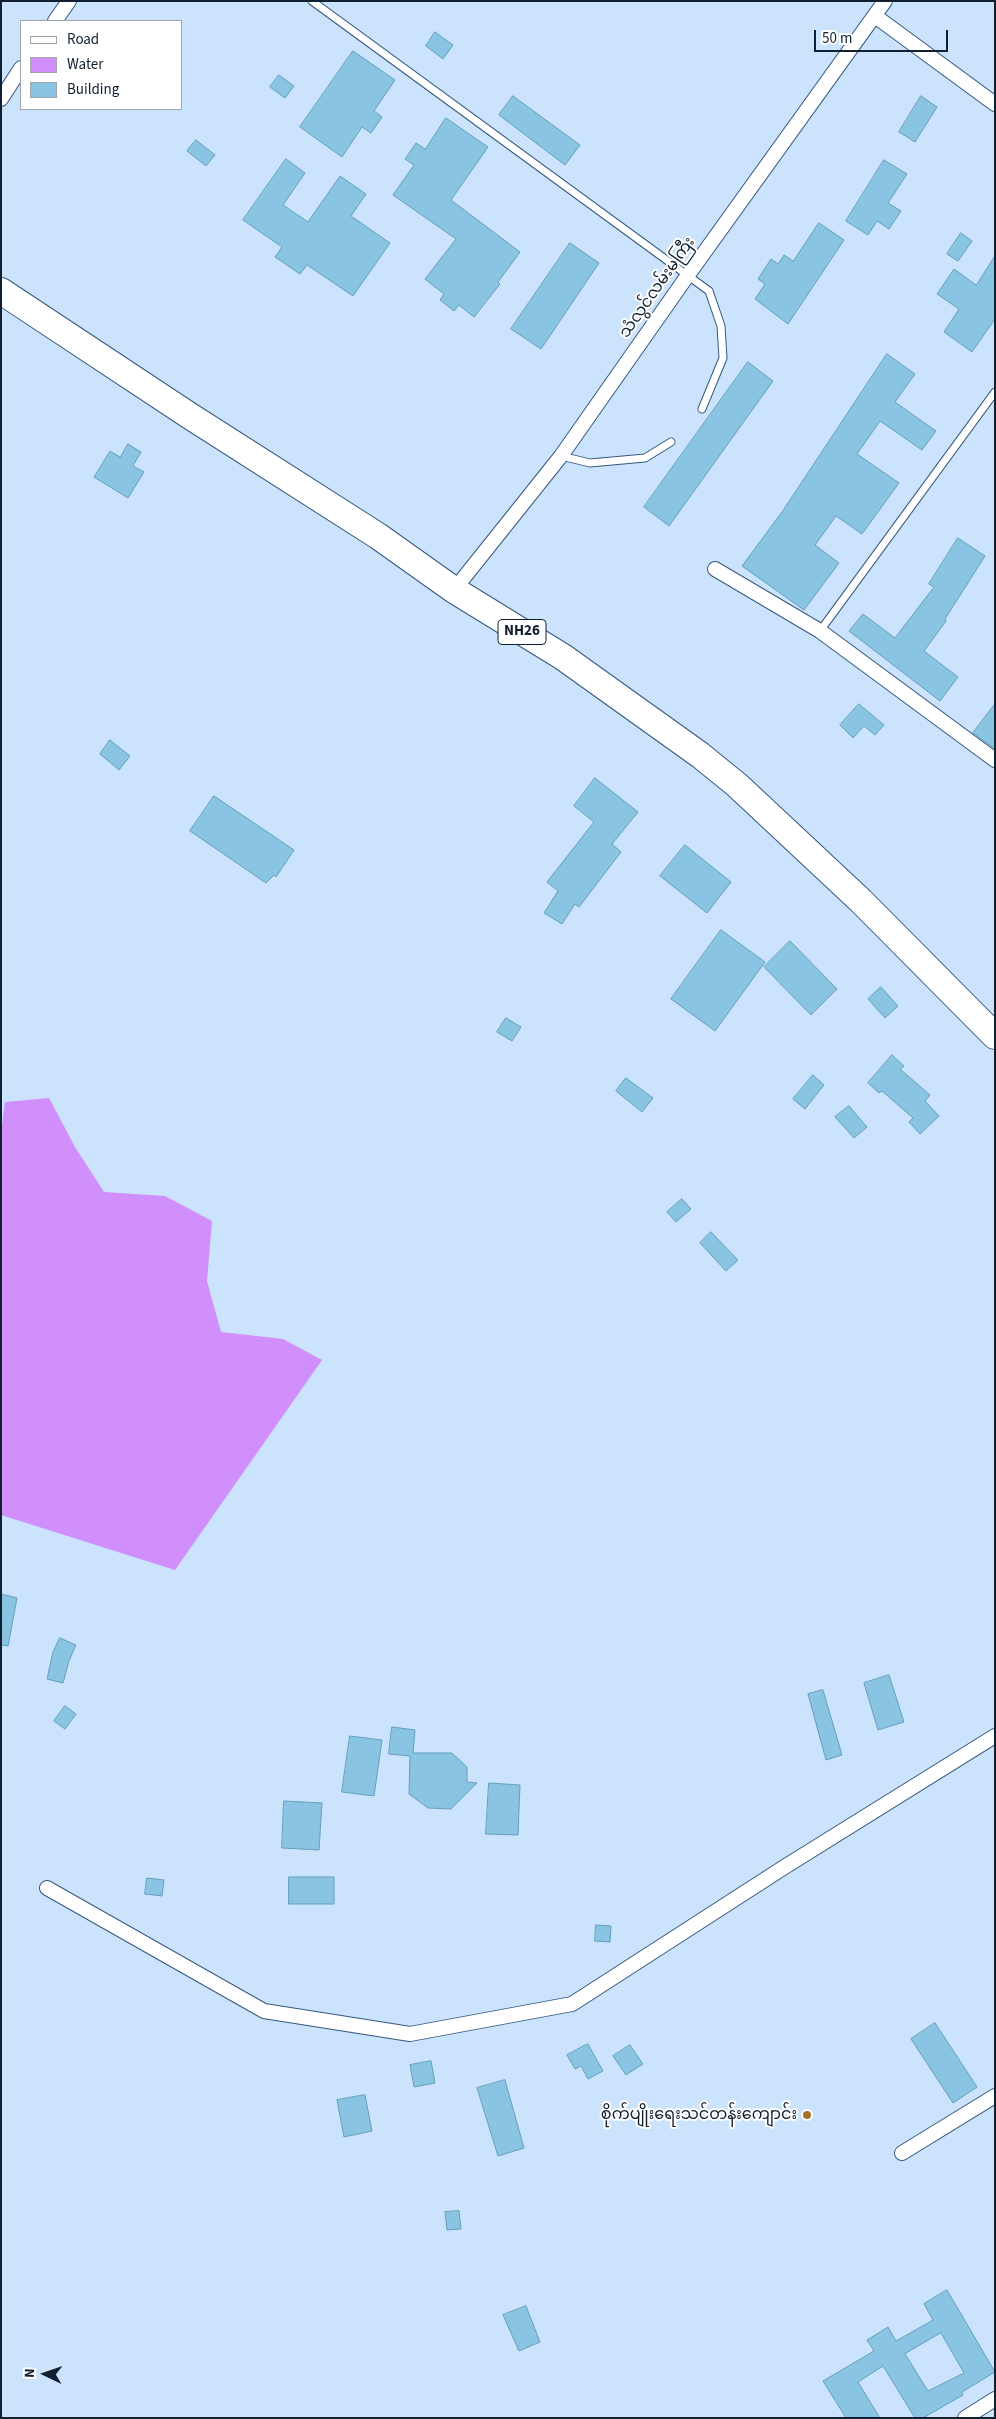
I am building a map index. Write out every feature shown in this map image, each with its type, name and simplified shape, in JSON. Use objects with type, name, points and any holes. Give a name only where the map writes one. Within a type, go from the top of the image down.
[{"type":"highway","name":"NH26","points":[[1,291],[190,416],[363,526],[454,590],[563,657],[666,730],[737,785],[861,900],[995,1036]]},
{"type":"street","points":[[56,20],[70,1]]},
{"type":"street","name":"သံလွင်လမ်းမကြီး","points":[[454,590],[561,456],[688,275],[885,1]]},
{"type":"street","points":[[875,16],[995,104]]},
{"type":"street","points":[[1,99],[20,70]]},
{"type":"street","points":[[715,569],[820,631],[995,760]]},
{"type":"street","points":[[47,1888],[264,2011],[410,2034],[572,2004],[786,1866],[995,1736]]},
{"type":"street","points":[[902,2153],[995,2096]]},
{"type":"street","points":[[965,2418],[995,2399]]},
{"type":"lane","points":[[312,1],[709,291],[721,326],[724,358],[702,409]]},
{"type":"lane","points":[[820,631],[995,392]]},
{"type":"lane","points":[[561,456],[590,463],[645,458],[671,442]]},
{"type":"water","points":[[49,1098],[75,1147],[104,1192],[165,1196],[212,1221],[207,1281],[221,1332],[283,1339],[322,1360],[175,1570],[1,1515],[1,1134],[5,1102]]},
{"type":"building","points":[[435,32],[453,45],[443,59],[426,46]]},
{"type":"building","points":[[353,51],[395,80],[374,111],[382,117],[371,133],[362,127],[342,157],[300,127]]},
{"type":"building","points":[[279,75],[294,86],[285,98],[270,87]]},
{"type":"building","points":[[513,96],[580,145],[565,165],[499,115]]},
{"type":"building","points":[[921,96],[937,107],[915,142],[899,132]]},
{"type":"building","points":[[446,118],[488,147],[451,200],[520,252],[498,282],[500,284],[474,317],[459,305],[454,311],[440,300],[444,294],[425,279],[456,239],[393,195],[414,165],[405,159],[416,143],[425,149]]},
{"type":"building","points":[[196,140],[215,155],[206,166],[187,151]]},
{"type":"building","points":[[286,159],[305,173],[283,205],[308,222],[340,176],[366,194],[351,216],[390,243],[353,296],[307,265],[300,274],[275,257],[282,247],[243,220]]},
{"type":"building","points":[[884,160],[907,174],[888,203],[901,211],[889,229],[877,221],[868,235],[846,221]]},
{"type":"building","points":[[819,223],[844,240],[788,324],[755,299],[765,284],[758,279],[771,259],[778,264],[784,255],[793,261]]},
{"type":"building","points":[[961,233],[972,241],[958,261],[947,254]]},
{"type":"building","points":[[570,243],[599,263],[541,349],[511,329]]},
{"type":"building","points":[[995,256],[995,319],[972,352],[944,332],[959,309],[937,294],[954,269],[976,285]]},
{"type":"building","points":[[887,354],[915,374],[895,402],[936,431],[922,450],[880,421],[857,454],[899,483],[862,534],[836,516],[815,545],[839,563],[804,610],[742,566],[782,512]]},
{"type":"building","points":[[748,362],[773,381],[669,526],[644,507]]},
{"type":"building","points":[[128,444],[141,452],[133,466],[144,472],[128,498],[94,477],[110,451],[120,457]]},
{"type":"building","points":[[958,538],[985,556],[945,619],[946,621],[924,651],[958,677],[940,701],[849,631],[863,614],[895,638],[934,587],[929,584]]},
{"type":"building","points":[[859,704],[884,725],[875,735],[864,726],[853,738],[840,725]]},
{"type":"building","points":[[995,704],[995,749],[973,733]]},
{"type":"building","points":[[110,740],[130,756],[119,770],[100,754]]},
{"type":"building","points":[[595,778],[638,812],[612,844],[621,852],[579,907],[575,904],[562,924],[544,913],[558,891],[547,882],[594,822],[574,806]]},
{"type":"building","points":[[214,796],[294,850],[276,877],[274,875],[266,883],[190,831]]},
{"type":"building","points":[[685,845],[731,882],[707,913],[660,876]]},
{"type":"building","points":[[721,930],[765,962],[715,1031],[671,999]]},
{"type":"building","points":[[790,941],[837,989],[811,1015],[764,967]]},
{"type":"building","points":[[881,987],[898,1006],[885,1018],[868,999]]},
{"type":"building","points":[[506,1018],[521,1027],[512,1041],[497,1032]]},
{"type":"building","points":[[892,1055],[904,1066],[900,1069],[930,1095],[925,1101],[939,1116],[920,1134],[909,1122],[913,1118],[882,1091],[879,1093],[868,1083]]},
{"type":"building","points":[[813,1075],[824,1085],[805,1109],[793,1099]]},
{"type":"building","points":[[626,1078],[653,1098],[642,1112],[616,1091]]},
{"type":"building","points":[[849,1106],[867,1127],[854,1138],[835,1117]]},
{"type":"building","points":[[682,1199],[691,1209],[676,1222],[667,1212]]},
{"type":"building","points":[[711,1232],[738,1260],[726,1271],[700,1243]]},
{"type":"building","points":[[1,1594],[17,1598],[8,1646],[1,1645]]},
{"type":"building","points":[[60,1638],[76,1645],[63,1683],[47,1679],[53,1652]]},
{"type":"building","points":[[889,1675],[904,1722],[878,1730],[864,1683]]},
{"type":"building","points":[[823,1690],[842,1755],[826,1760],[808,1694]]},
{"type":"building","points":[[65,1706],[76,1714],[65,1729],[54,1721]]},
{"type":"building","points":[[392,1727],[415,1730],[413,1753],[452,1753],[467,1767],[467,1782],[477,1783],[451,1809],[428,1808],[409,1794],[410,1756],[389,1754]]},
{"type":"building","points":[[350,1736],[382,1740],[374,1796],[342,1792]]},
{"type":"building","points":[[489,1783],[520,1785],[518,1835],[486,1834]]},
{"type":"building","points":[[284,1801],[322,1803],[319,1850],[282,1848]]},
{"type":"building","points":[[289,1877],[334,1877],[334,1904],[289,1904]]},
{"type":"building","points":[[147,1878],[164,1880],[162,1896],[145,1894]]},
{"type":"building","points":[[596,1925],[611,1926],[610,1942],[595,1941]]},
{"type":"building","points":[[935,2023],[977,2087],[953,2103],[911,2039]]},
{"type":"building","points":[[588,2044],[603,2071],[588,2079],[581,2066],[575,2069],[567,2055]]},
{"type":"building","points":[[630,2045],[643,2064],[626,2075],[613,2056]]},
{"type":"building","points":[[431,2061],[435,2083],[414,2087],[410,2065]]},
{"type":"building","points":[[505,2080],[524,2148],[498,2156],[477,2088]]},
{"type":"building","points":[[365,2095],[372,2131],[344,2137],[337,2100]]},
{"type":"building","points":[[459,2211],[461,2229],[447,2230],[445,2212]]},
{"type":"building","points":[[947,2290],[995,2372],[962,2392],[963,2395],[923,2418],[915,2418],[883,2366],[858,2382],[880,2418],[846,2418],[823,2381],[874,2351],[867,2340],[888,2327],[896,2341],[933,2320],[924,2304]],"holes":[[[941,2333],[964,2373],[928,2391],[905,2354]]]},
{"type":"building","points":[[526,2306],[540,2342],[519,2351],[503,2315]]},
{"type":"place","name":"စိုက်ပျိုးရေးသင်တန်းကျောင်း","points":[[807,2115]]}]
